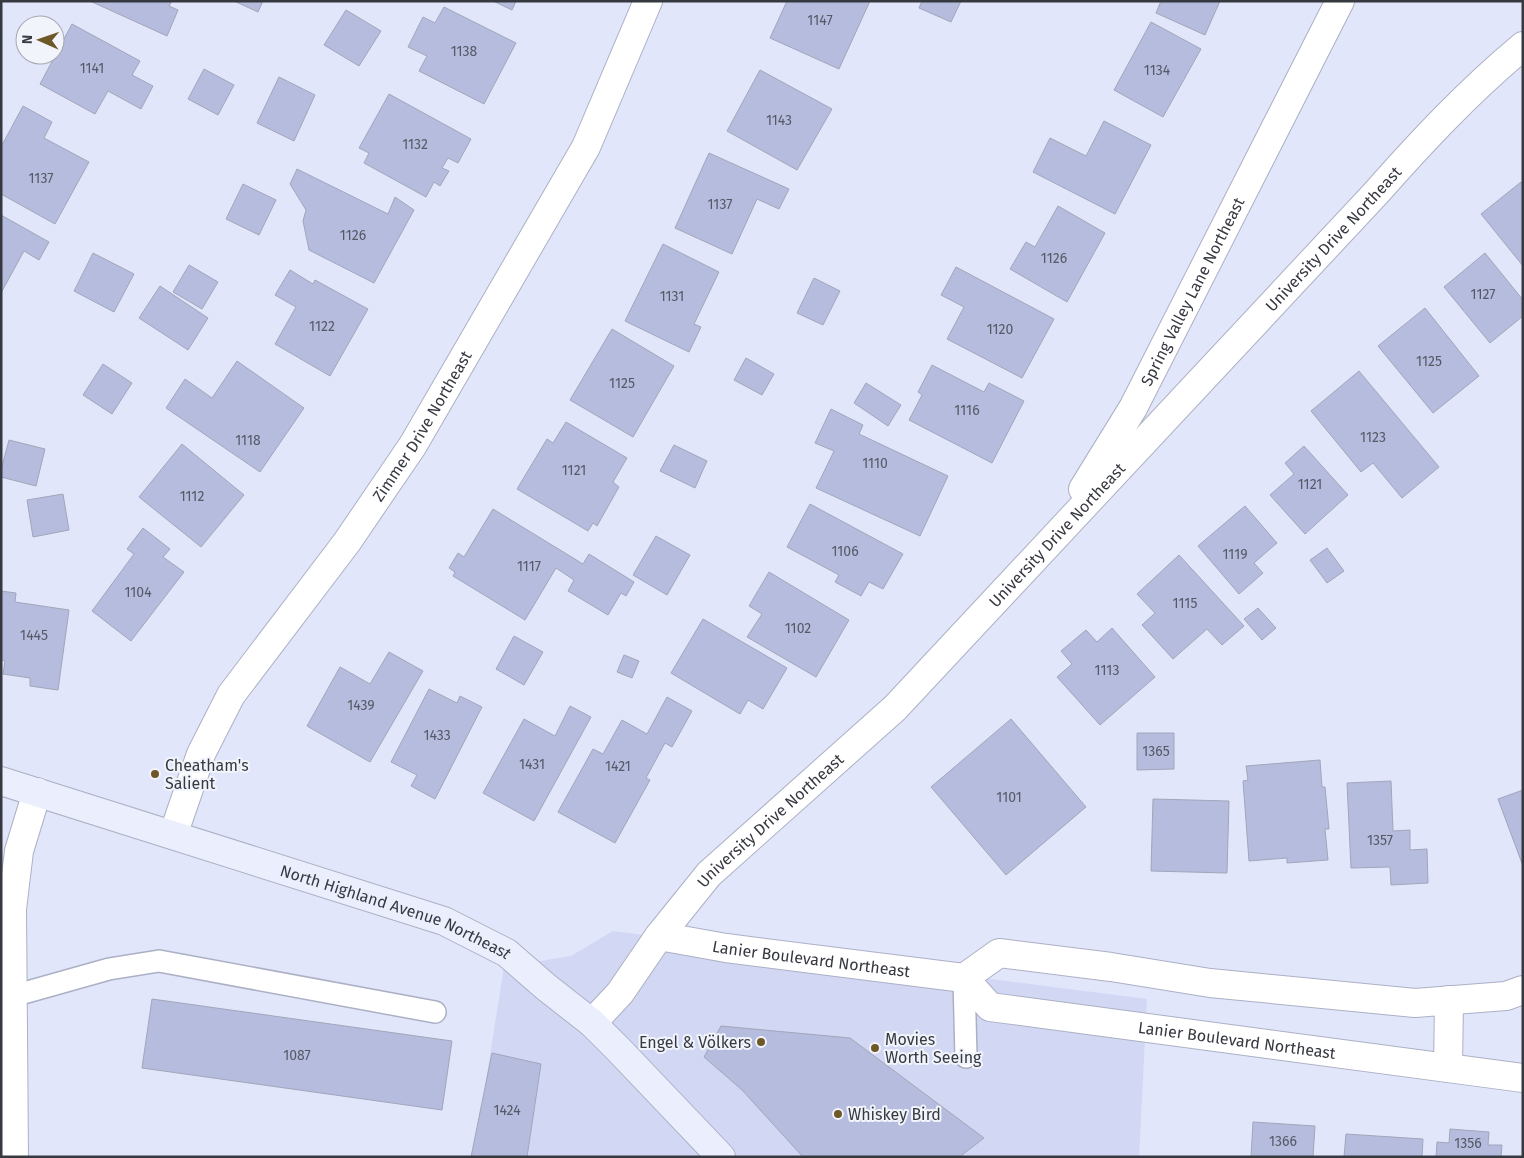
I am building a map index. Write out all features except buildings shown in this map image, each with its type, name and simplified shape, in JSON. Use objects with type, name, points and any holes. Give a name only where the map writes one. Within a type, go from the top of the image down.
[{"type":"street","name":"Zimmer Drive Northeast","points":[[173,835],[202,754],[231,695],[346,542],[413,445],[586,147],[648,1]]},
{"type":"street","name":"Spring Valley Lane Northeast","points":[[1025,570],[1091,478],[1133,408],[1340,1]]},
{"type":"street","name":"University Drive Northeast","points":[[592,1023],[620,993],[659,936],[710,874],[895,708],[1426,138],[1466,96],[1523,46]]},
{"type":"street","name":"North Highland Avenue Northeast","points":[[1,781],[444,921],[507,953],[592,1023],[721,1157]]},
{"type":"street","points":[[14,1157],[12,909],[19,851],[36,792]]},
{"type":"street","name":"Lanier Boulevard Northeast","points":[[659,936],[726,948],[964,978],[990,1006],[1523,1078]]},
{"type":"street","points":[[964,978],[998,952],[1111,966],[1210,983],[1415,1003],[1506,996],[1523,990]]},
{"type":"street","points":[[1448,1068],[1449,1000]]},
{"type":"lane","points":[[13,996],[109,969],[160,961],[435,1012]]},
{"type":"lane","points":[[964,978],[966,1057]]},
{"type":"shaded area","points":[[613,931],[1147,999],[1139,1157],[474,1157],[504,967],[571,956]]},
{"type":"place","name":"Cheatham's Salient","points":[[155,774]]},
{"type":"place","name":"Engel & Völkers","points":[[761,1042]]},
{"type":"place","name":"Movies Worth Seeing","points":[[875,1048]]},
{"type":"place","name":"Whiskey Bird","points":[[838,1114]]}]
